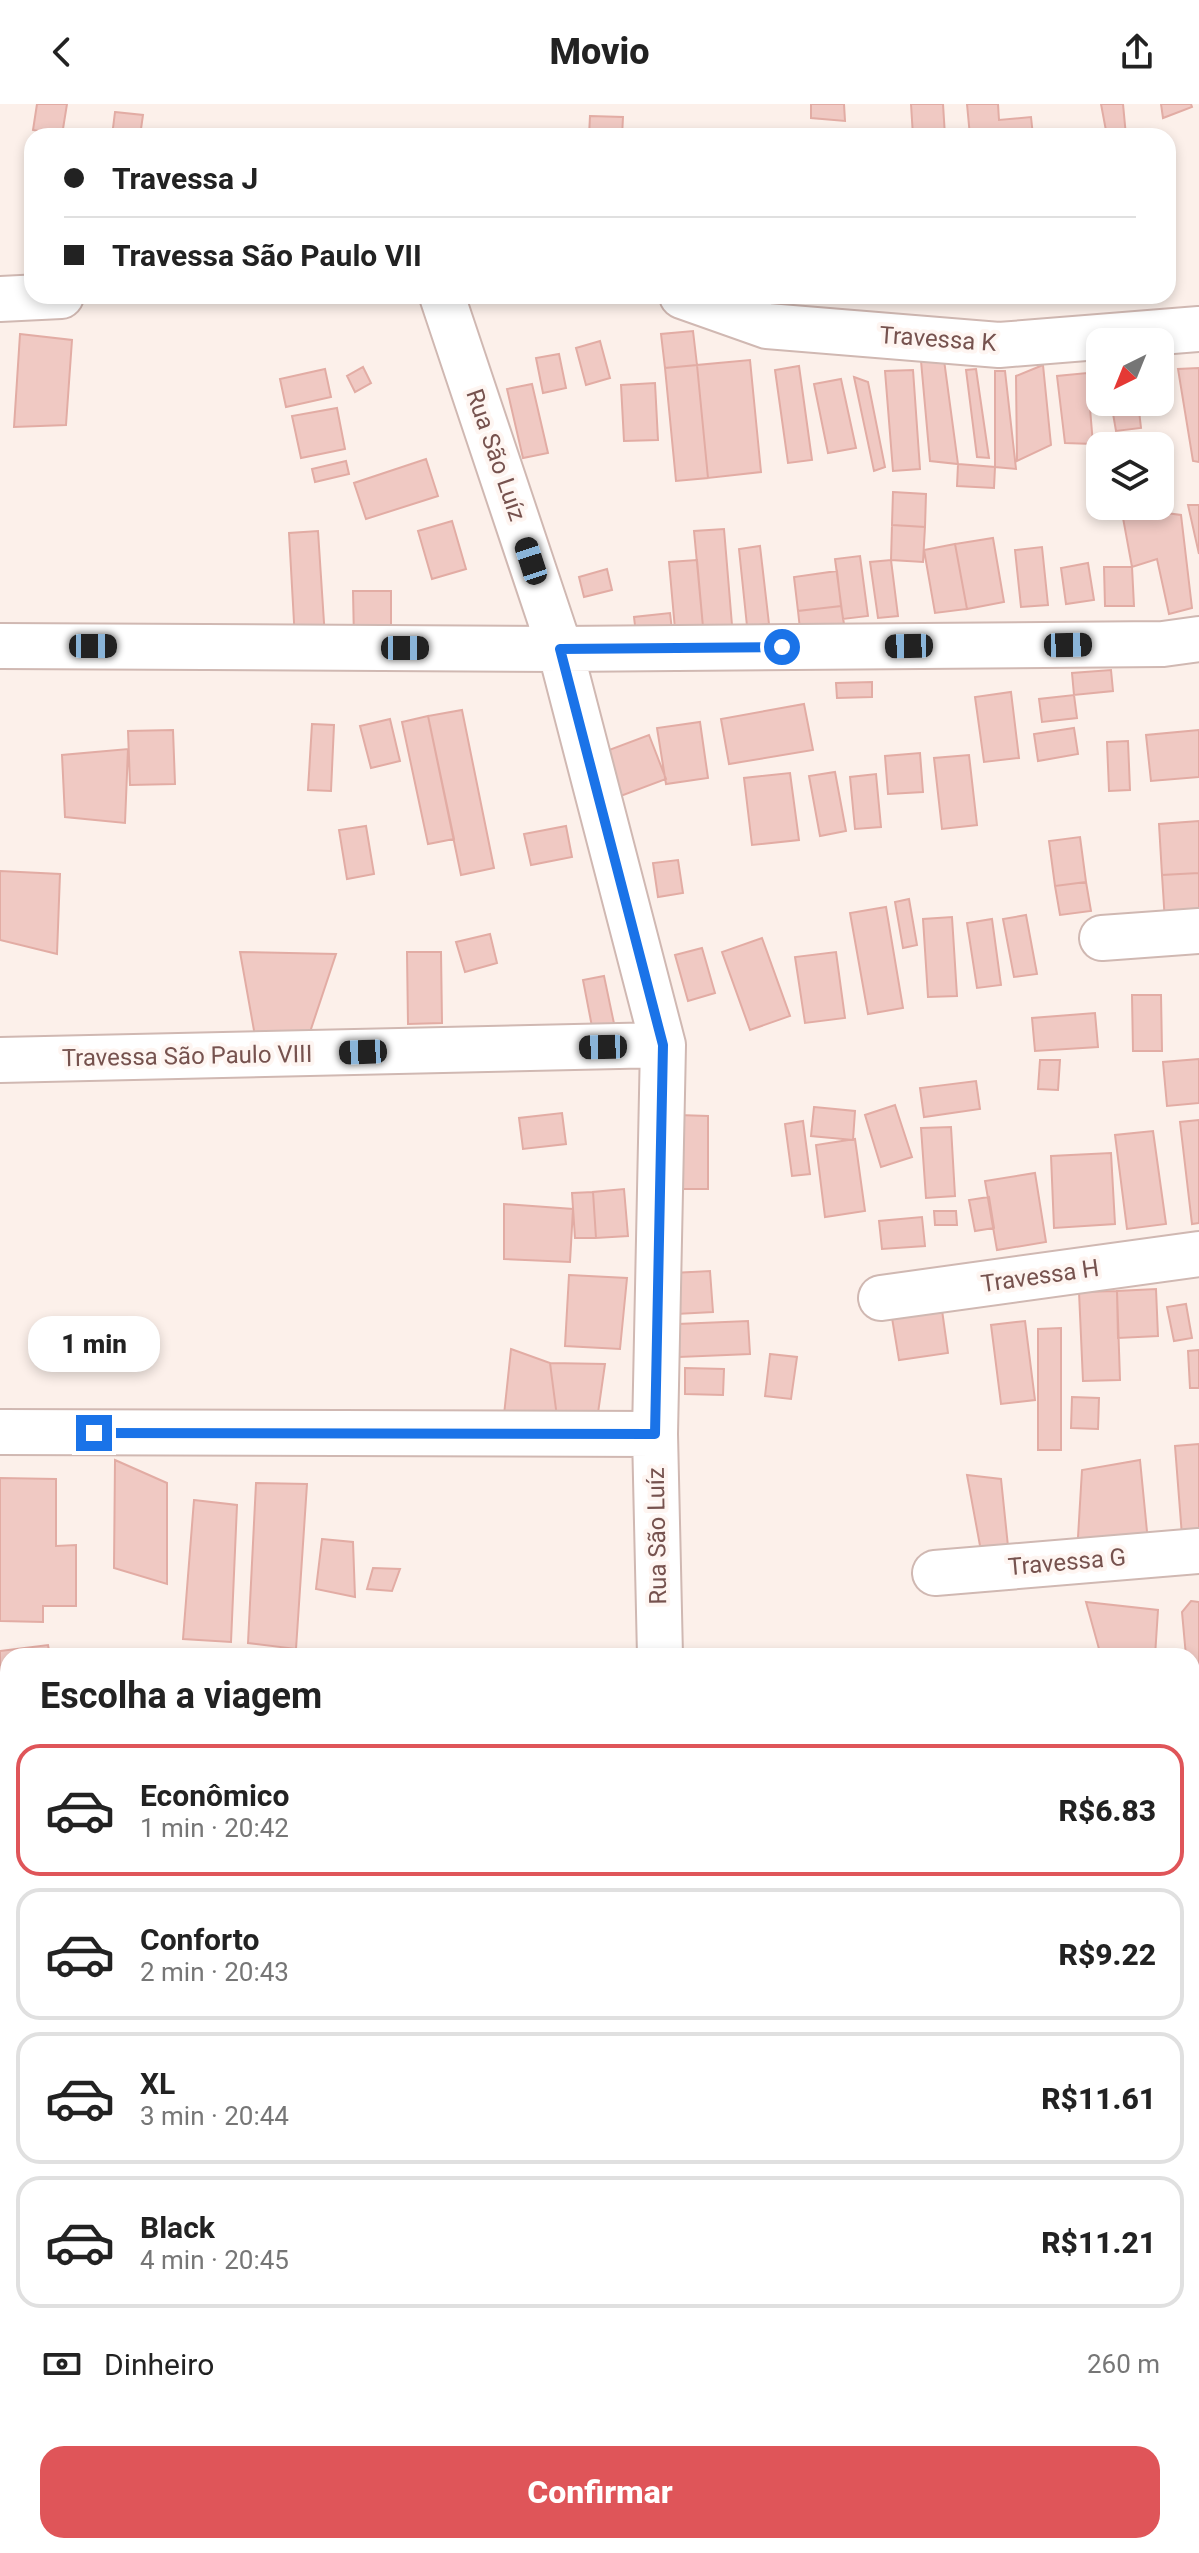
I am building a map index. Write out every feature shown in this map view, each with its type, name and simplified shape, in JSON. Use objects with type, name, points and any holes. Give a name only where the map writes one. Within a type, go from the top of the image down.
[{"type":"street","points":[[0,299],[24,298]]},
{"type":"street","name":"Rua São Luíz","points":[[445,304],[560,649],[663,1045],[655,1434],[660,1648]]},
{"type":"street","name":"Travessa K","points":[[705,304],[767,326],[999,345],[1199,329]]},
{"type":"street","points":[[0,646],[560,649],[1163,644],[1199,639]]},
{"type":"street","points":[[1102,938],[1199,931]]},
{"type":"street","name":"Travessa São Paulo VIII","points":[[0,1060],[663,1045]]},
{"type":"street","name":"Travessa H","points":[[881,1298],[1199,1254]]},
{"type":"street","points":[[0,1432],[655,1434]]},
{"type":"street","name":"Travessa G","points":[[935,1573],[1199,1551]]},
{"type":"building","points":[[37,104],[67,104],[63,128],[33,128]]},
{"type":"building","points":[[811,104],[844,104],[845,121],[811,118]]},
{"type":"building","points":[[911,104],[943,104],[944,128],[912,128]]},
{"type":"building","points":[[967,104],[998,104],[999,120],[1031,117],[1032,128],[969,128]]},
{"type":"building","points":[[1101,104],[1123,104],[1125,128],[1106,128]]},
{"type":"building","points":[[1161,104],[1191,104],[1192,107],[1163,118]]},
{"type":"building","points":[[115,112],[143,115],[141,128],[113,128]]},
{"type":"building","points":[[590,116],[623,117],[622,128],[589,128]]},
{"type":"building","points":[[693,331],[697,365],[665,368],[661,334]]},
{"type":"building","points":[[20,334],[72,340],[66,425],[14,427]]},
{"type":"building","points":[[600,341],[610,378],[586,385],[576,348]]},
{"type":"building","points":[[559,354],[566,388],[543,393],[536,358]]},
{"type":"building","points":[[750,360],[761,472],[708,478],[697,365]]},
{"type":"building","points":[[944,360],[958,464],[930,461],[921,361]]},
{"type":"building","points":[[697,365],[708,478],[676,481],[665,368]]},
{"type":"building","points":[[1043,365],[1051,445],[1017,461],[1016,376]]},
{"type":"building","points":[[799,366],[812,460],[788,463],[775,370]]},
{"type":"building","points":[[363,367],[371,383],[355,392],[347,376]]},
{"type":"building","points":[[1199,368],[1199,462],[1193,461],[1178,369]]},
{"type":"building","points":[[325,369],[331,397],[286,407],[280,379]]},
{"type":"building","points":[[976,369],[989,458],[977,457],[966,370]]},
{"type":"building","points":[[913,370],[920,469],[893,471],[885,371]]},
{"type":"building","points":[[995,371],[1005,371],[1016,469],[995,467]]},
{"type":"building","points":[[1086,373],[1086,416],[1091,416],[1092,432],[1086,432],[1086,444],[1065,443],[1057,376]]},
{"type":"building","points":[[854,377],[868,382],[885,467],[874,471]]},
{"type":"building","points":[[841,379],[856,448],[828,453],[814,384]]},
{"type":"building","points":[[655,383],[658,440],[624,441],[621,385]]},
{"type":"building","points":[[532,384],[548,453],[523,458],[507,389]]},
{"type":"building","points":[[337,408],[345,449],[301,458],[292,416]]},
{"type":"building","points":[[1113,416],[1140,416],[1141,428],[1116,431]]},
{"type":"building","points":[[426,459],[438,496],[366,519],[354,483]]},
{"type":"building","points":[[346,461],[349,474],[315,482],[312,469]]},
{"type":"building","points":[[958,464],[995,467],[994,488],[957,486]]},
{"type":"building","points":[[893,492],[926,494],[925,527],[892,525]]},
{"type":"building","points":[[1188,505],[1199,505],[1199,554]]},
{"type":"building","points":[[1174,514],[1181,515],[1192,608],[1169,614],[1157,559],[1132,567],[1123,520],[1174,520]]},
{"type":"building","points":[[452,521],[466,569],[432,579],[418,531]]},
{"type":"building","points":[[892,525],[925,527],[923,562],[891,560]]},
{"type":"building","points":[[724,529],[732,625],[703,627],[694,531]]},
{"type":"building","points":[[318,531],[325,638],[295,640],[289,533]]},
{"type":"building","points":[[993,538],[1004,602],[967,609],[955,544]]},
{"type":"building","points":[[955,544],[967,609],[935,613],[924,550]]},
{"type":"building","points":[[760,546],[769,624],[747,626],[739,549]]},
{"type":"building","points":[[1042,547],[1048,605],[1021,607],[1015,550]]},
{"type":"building","points":[[860,556],[868,616],[843,619],[835,559]]},
{"type":"building","points":[[697,560],[703,627],[675,629],[669,562]]},
{"type":"building","points":[[891,560],[898,616],[878,618],[870,562]]},
{"type":"building","points":[[1088,563],[1094,600],[1066,604],[1061,568]]},
{"type":"building","points":[[1104,567],[1132,567],[1134,606],[1105,606]]},
{"type":"building","points":[[607,569],[612,590],[584,597],[579,577]]},
{"type":"building","points":[[837,571],[841,606],[798,611],[794,577]]},
{"type":"building","points":[[353,591],[391,591],[391,639],[354,640]]},
{"type":"building","points":[[841,606],[844,624],[800,629],[798,611]]},
{"type":"building","points":[[670,613],[672,630],[636,634],[634,617]]},
{"type":"building","points":[[1111,670],[1113,691],[1074,695],[1072,673]]},
{"type":"building","points":[[872,682],[872,697],[837,698],[836,683]]},
{"type":"building","points":[[1011,692],[1019,758],[984,762],[975,697]]},
{"type":"building","points":[[1074,695],[1077,718],[1042,722],[1039,699]]},
{"type":"building","points":[[804,704],[813,750],[729,764],[721,719]]},
{"type":"building","points":[[462,710],[494,868],[461,875],[428,716]]},
{"type":"building","points":[[428,716],[454,839],[428,844],[402,722]]},
{"type":"building","points":[[390,719],[400,761],[371,768],[360,726]]},
{"type":"building","points":[[700,722],[708,778],[666,784],[657,728]]},
{"type":"building","points":[[312,724],[334,725],[331,791],[308,790]]},
{"type":"building","points":[[1074,728],[1078,754],[1038,761],[1034,734]]},
{"type":"building","points":[[173,730],[175,784],[130,785],[128,731]]},
{"type":"building","points":[[1199,730],[1199,777],[1151,781],[1146,735]]},
{"type":"building","points":[[649,735],[666,779],[618,797],[601,753]]},
{"type":"building","points":[[1128,741],[1130,790],[1109,791],[1107,742]]},
{"type":"building","points":[[128,749],[125,823],[65,817],[62,755]]},
{"type":"building","points":[[920,753],[923,792],[888,794],[885,756]]},
{"type":"building","points":[[969,755],[977,825],[942,829],[934,758]]},
{"type":"building","points":[[835,772],[846,831],[820,836],[809,776]]},
{"type":"building","points":[[790,773],[799,840],[752,845],[744,778]]},
{"type":"building","points":[[876,774],[881,827],[855,829],[850,777]]},
{"type":"building","points":[[1199,821],[1199,873],[1162,875],[1159,824]]},
{"type":"building","points":[[366,826],[374,874],[347,879],[339,830]]},
{"type":"building","points":[[566,826],[572,857],[531,865],[524,834]]},
{"type":"building","points":[[1080,837],[1086,882],[1055,886],[1049,841]]},
{"type":"building","points":[[678,860],[683,893],[658,897],[653,863]]},
{"type":"building","points":[[0,871],[60,874],[57,954],[0,940]]},
{"type":"building","points":[[1199,873],[1199,920],[1165,922],[1162,875]]},
{"type":"building","points":[[1086,882],[1091,911],[1060,915],[1055,886]]},
{"type":"building","points":[[909,899],[917,945],[903,948],[895,902]]},
{"type":"building","points":[[886,907],[903,1008],[868,1014],[850,913]]},
{"type":"building","points":[[1026,915],[1037,974],[1014,977],[1003,919]]},
{"type":"building","points":[[952,917],[957,996],[928,997],[923,919]]},
{"type":"building","points":[[992,919],[1001,985],[977,988],[967,923]]},
{"type":"building","points":[[490,934],[497,963],[465,972],[456,942]]},
{"type":"building","points":[[762,938],[790,1016],[750,1030],[722,952]]},
{"type":"building","points":[[702,948],[715,993],[688,1001],[675,955]]},
{"type":"building","points":[[240,952],[336,954],[303,1053],[255,1036]]},
{"type":"building","points":[[407,952],[441,952],[442,1023],[408,1024]]},
{"type":"building","points":[[836,952],[845,1018],[805,1023],[795,957]]},
{"type":"building","points":[[604,976],[616,1033],[594,1037],[583,980]]},
{"type":"building","points":[[1132,995],[1161,995],[1162,1051],[1133,1051]]},
{"type":"building","points":[[1095,1013],[1098,1047],[1035,1051],[1032,1018]]},
{"type":"building","points":[[1199,1059],[1199,1103],[1167,1106],[1163,1062]]},
{"type":"building","points":[[1040,1060],[1060,1060],[1058,1090],[1038,1089]]},
{"type":"building","points":[[976,1081],[980,1109],[924,1117],[920,1088]]},
{"type":"building","points":[[895,1105],[912,1157],[881,1167],[865,1115]]},
{"type":"building","points":[[814,1107],[855,1111],[853,1140],[811,1136]]},
{"type":"building","points":[[562,1113],[566,1144],[523,1149],[519,1118]]},
{"type":"building","points":[[678,1115],[708,1116],[708,1189],[679,1189]]},
{"type":"building","points":[[1199,1120],[1199,1223],[1192,1224],[1180,1122]]},
{"type":"building","points":[[803,1121],[810,1174],[792,1176],[785,1124]]},
{"type":"building","points":[[951,1127],[955,1196],[926,1198],[921,1128]]},
{"type":"building","points":[[1153,1131],[1166,1224],[1127,1229],[1115,1135]]},
{"type":"building","points":[[855,1139],[865,1211],[825,1217],[816,1145]]},
{"type":"building","points":[[1111,1153],[1115,1224],[1054,1228],[1051,1156]]},
{"type":"building","points":[[1035,1173],[1046,1242],[997,1250],[985,1181]]},
{"type":"building","points":[[624,1189],[628,1236],[596,1238],[593,1192]]},
{"type":"building","points":[[593,1192],[596,1238],[575,1238],[572,1193]]},
{"type":"building","points":[[989,1197],[994,1228],[975,1231],[969,1200]]},
{"type":"building","points":[[504,1204],[573,1209],[570,1262],[504,1259]]},
{"type":"building","points":[[934,1211],[956,1211],[957,1225],[935,1225]]},
{"type":"building","points":[[922,1217],[925,1246],[882,1249],[879,1221]]},
{"type":"building","points":[[710,1271],[713,1312],[676,1314],[673,1273]]},
{"type":"building","points":[[569,1275],[627,1278],[620,1349],[565,1346]]},
{"type":"building","points":[[1156,1289],[1158,1336],[1118,1338],[1117,1291]]},
{"type":"building","points":[[1117,1291],[1120,1380],[1083,1381],[1079,1292]]},
{"type":"building","points":[[1186,1304],[1192,1338],[1174,1341],[1167,1307]]},
{"type":"building","points":[[942,1310],[948,1353],[899,1360],[892,1318]]},
{"type":"building","points":[[748,1321],[750,1354],[679,1357],[678,1324]]},
{"type":"building","points":[[1025,1321],[1035,1400],[1001,1404],[991,1325]]},
{"type":"building","points":[[1061,1328],[1061,1450],[1038,1450],[1038,1329]]},
{"type":"building","points":[[511,1349],[550,1363],[557,1417],[504,1415]]},
{"type":"building","points":[[1199,1350],[1199,1388],[1190,1388],[1188,1351]]},
{"type":"building","points":[[770,1354],[797,1357],[791,1399],[765,1396]]},
{"type":"building","points":[[550,1363],[605,1364],[597,1420],[557,1417]]},
{"type":"building","points":[[685,1368],[724,1369],[723,1395],[685,1394]]},
{"type":"building","points":[[1072,1397],[1099,1398],[1098,1429],[1071,1428]]},
{"type":"building","points":[[1199,1444],[1199,1538],[1182,1536],[1175,1446]]},
{"type":"building","points":[[115,1460],[167,1483],[167,1584],[114,1568]]},
{"type":"building","points":[[1140,1460],[1149,1552],[1077,1554],[1082,1470]]},
{"type":"building","points":[[967,1475],[1001,1479],[1009,1556],[983,1562]]},
{"type":"building","points":[[0,1478],[56,1479],[56,1546],[76,1545],[76,1606],[43,1606],[43,1622],[0,1621]]},
{"type":"building","points":[[256,1483],[307,1484],[296,1648],[248,1643]]},
{"type":"building","points":[[194,1500],[237,1505],[231,1642],[183,1639]]},
{"type":"building","points":[[322,1539],[353,1542],[355,1597],[316,1589]]},
{"type":"building","points":[[373,1568],[400,1569],[392,1591],[367,1589]]},
{"type":"building","points":[[1191,1601],[1199,1602],[1199,1648],[1185,1648],[1182,1612]]},
{"type":"building","points":[[1086,1602],[1158,1610],[1156,1648],[1099,1648]]},
{"type":"route","points":[[94,1433],[655,1434],[663,1045],[560,649],[782,647]]}]
